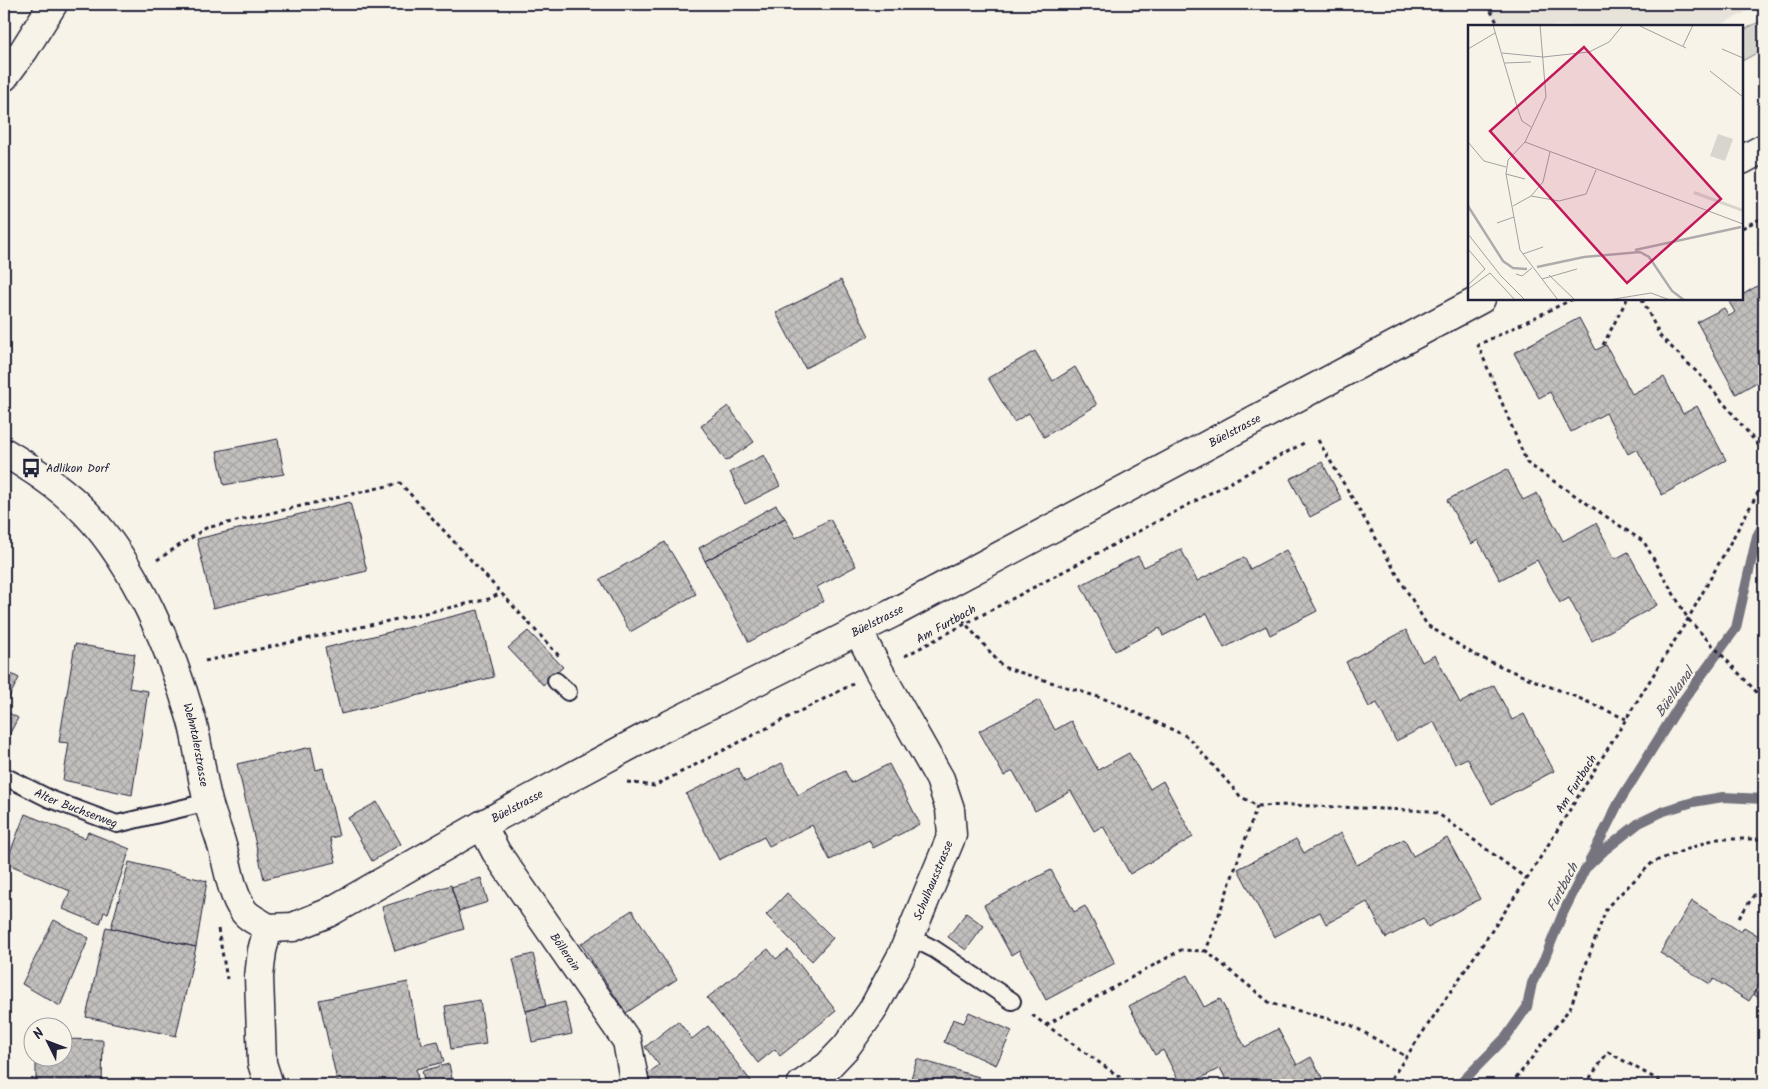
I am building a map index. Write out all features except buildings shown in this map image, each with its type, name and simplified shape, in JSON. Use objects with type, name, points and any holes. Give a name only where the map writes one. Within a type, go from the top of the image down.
[{"type":"street","points":[[4,77],[24,50],[53,4]]},
{"type":"street","points":[[1743,159],[1764,148]]},
{"type":"street","name":"Büelstrasse","points":[[268,928],[294,927],[328,913],[482,825],[655,732],[858,631],[1479,300]]},
{"type":"street","name":"Wehntalerstrasse","points":[[4,452],[31,468],[85,511],[118,553],[147,604],[174,665],[192,723],[208,802],[235,894],[244,912],[268,928]]},
{"type":"street","name":"Schulhausstrasse","points":[[801,1085],[828,1066],[846,1047],[872,1011],[902,955],[952,834],[950,809],[940,779],[858,631]]},
{"type":"street","name":"Böllerain","points":[[482,825],[496,852],[627,1041],[634,1085]]},
{"type":"street","points":[[268,928],[262,951],[259,977],[262,1063],[269,1085]]},
{"type":"lane","points":[[556,681],[568,692]]},
{"type":"lane","name":"Alter Buchserweg","points":[[4,776],[50,799],[117,824],[208,802]]},
{"type":"lane","points":[[910,937],[934,949],[1012,1001]]},
{"type":"path","points":[[1486,4],[1497,25]]},
{"type":"path","points":[[1743,227],[1764,216]]},
{"type":"path","points":[[1571,300],[1478,345],[1527,463],[1644,542],[1688,620],[1764,700]]},
{"type":"path","points":[[1603,345],[1626,300]]},
{"type":"path","points":[[1642,300],[1660,336],[1703,378],[1764,452]]},
{"type":"path","points":[[1318,440],[1427,625],[1475,655],[1626,719]]},
{"type":"path","name":"Am Furtbach","points":[[590,767],[608,780],[654,786],[879,670],[1304,443]]},
{"type":"path","name":"Am Furtbach","points":[[1387,1085],[1527,879],[1688,620],[1764,482]]},
{"type":"path","points":[[150,564],[206,528],[400,483],[560,658]]},
{"type":"path","points":[[943,586],[965,623],[1003,667],[1111,701],[1188,738],[1240,796],[1257,806],[1291,805],[1430,812],[1440,815],[1527,879]]},
{"type":"path","points":[[197,662],[489,599],[501,593]]},
{"type":"path","points":[[1206,950],[1257,806]]},
{"type":"path","points":[[1511,1085],[1570,1008],[1607,907],[1633,881],[1653,862],[1715,839],[1764,839]]},
{"type":"path","points":[[1739,918],[1754,895],[1764,896]]},
{"type":"path","points":[[217,923],[229,988]]},
{"type":"path","points":[[1046,1024],[1181,950],[1206,950],[1270,1003],[1351,1025],[1407,1057]]},
{"type":"path","points":[[1012,1001],[1131,1085]]},
{"type":"path","points":[[1584,1085],[1608,1052],[1667,1085]]},
{"type":"shaded area","points":[[1487,4],[1762,4],[1720,25],[1498,25]]},
{"type":"shaded area","points":[[1764,19],[1764,49],[1743,60],[1743,30]]},
{"type":"waterway","name":"Büelkanal","points":[[1590,860],[1619,802],[1679,706],[1736,628],[1757,536],[1764,523]]},
{"type":"waterway","name":"Furtbach","points":[[1459,1085],[1506,1037],[1527,1007],[1532,983],[1544,960],[1563,913],[1585,869],[1606,849],[1639,823],[1664,811],[1693,802],[1723,797],[1764,799]]},
{"type":"place","name":"Adlikon Dorf","points":[[31,468]]}]
